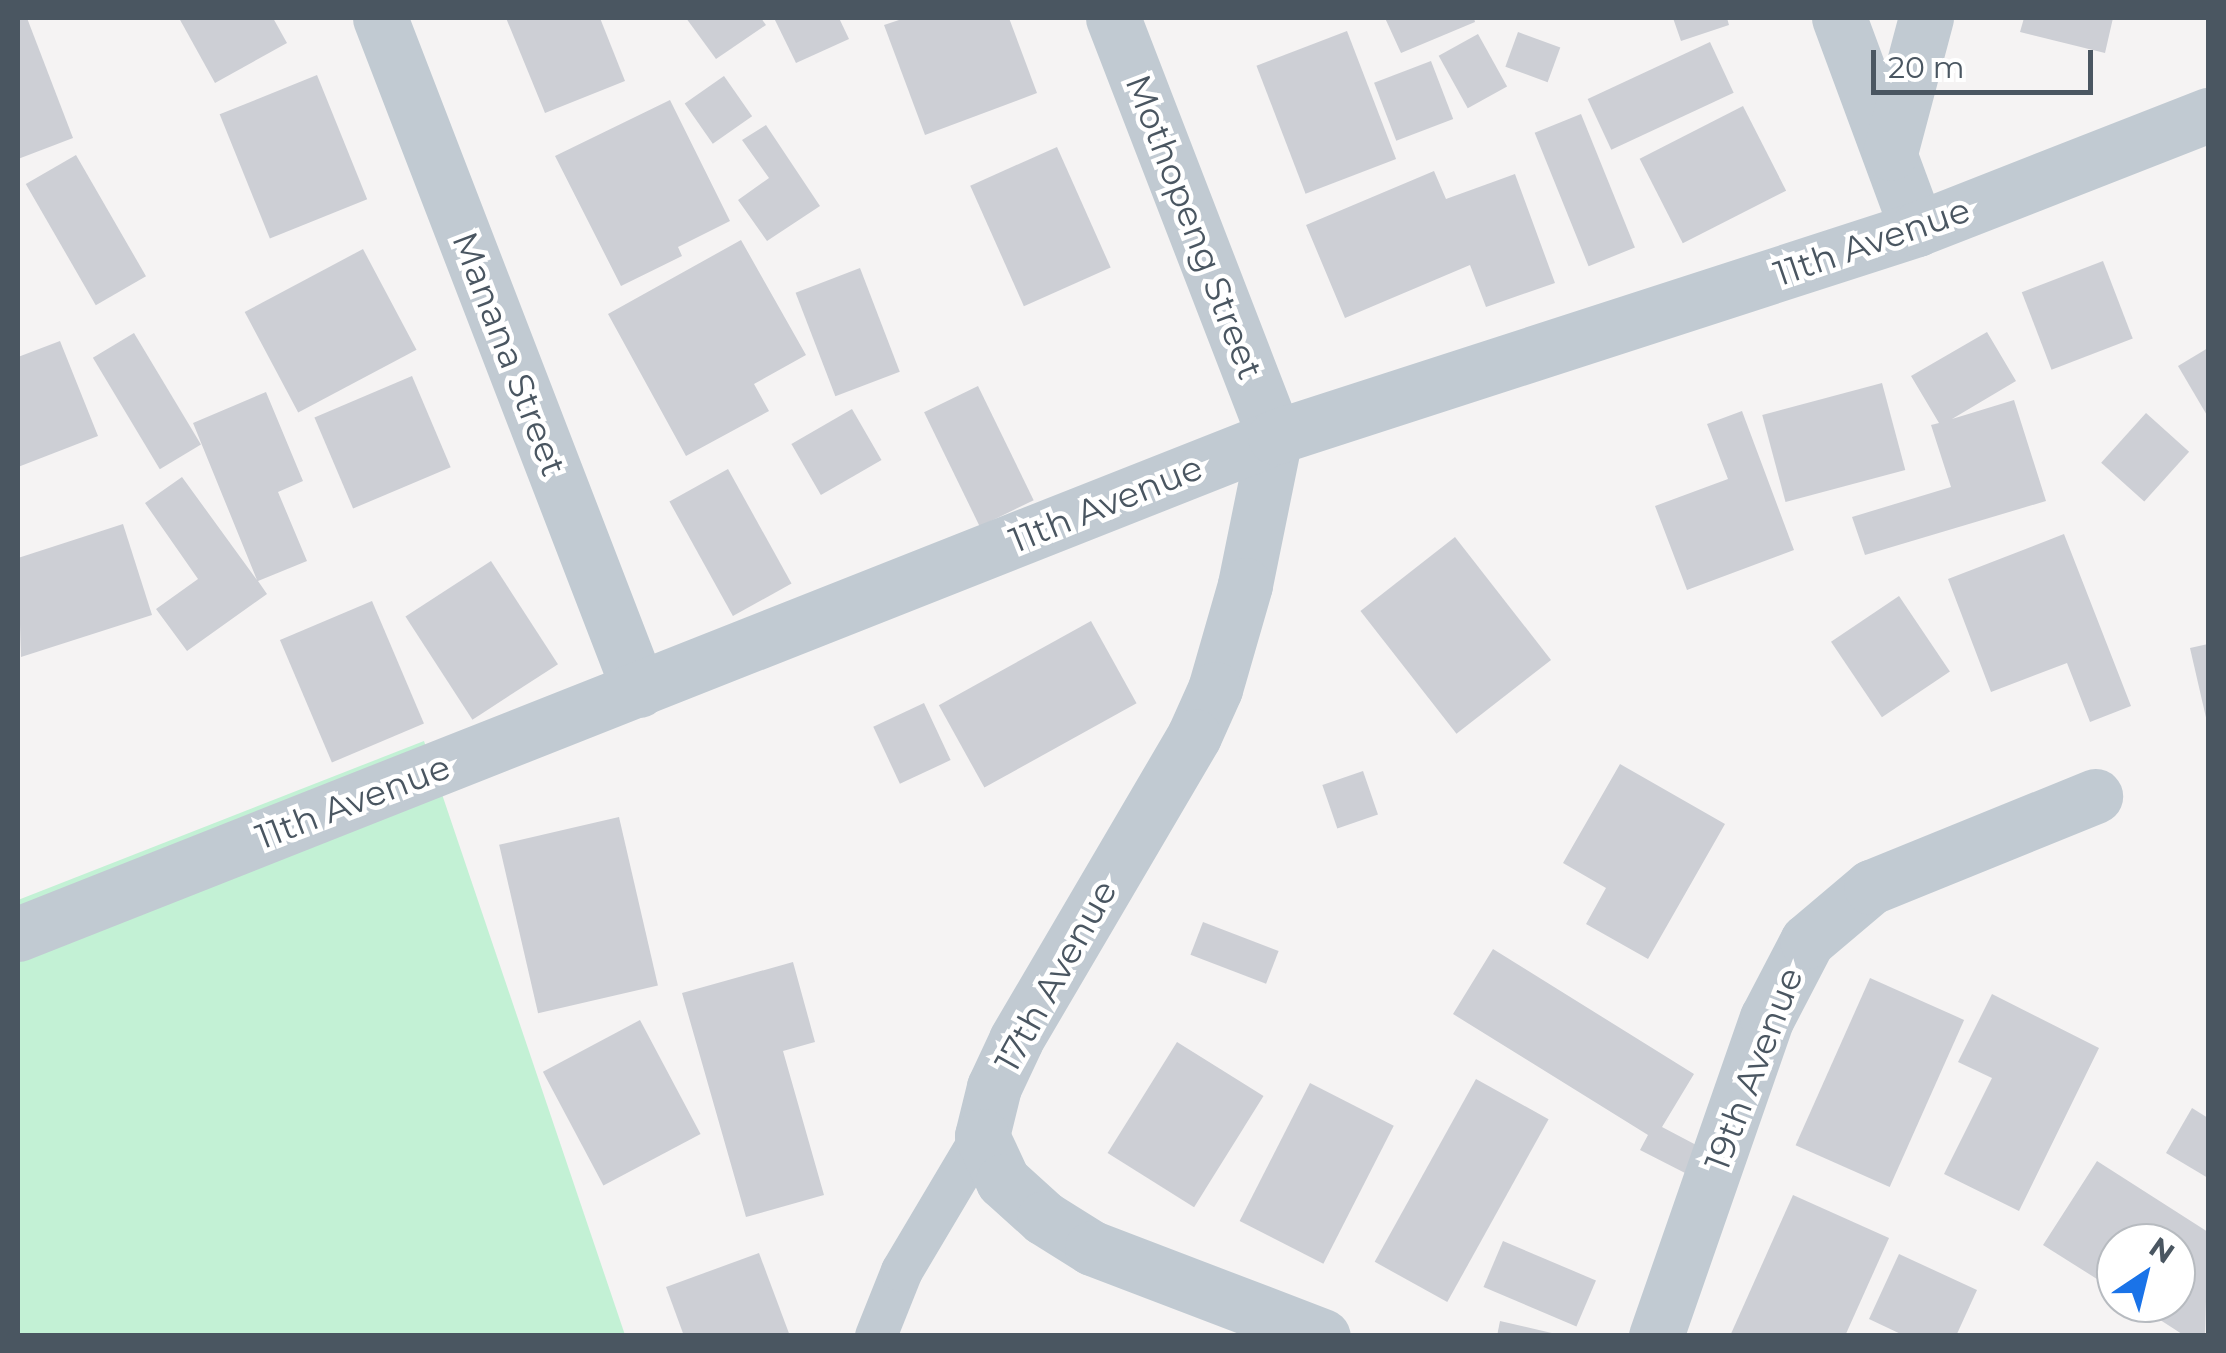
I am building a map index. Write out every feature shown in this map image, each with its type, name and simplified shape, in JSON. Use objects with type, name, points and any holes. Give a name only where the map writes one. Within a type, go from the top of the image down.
[{"type":"street","name":"Manana Street","points":[[380,18],[639,690]]},
{"type":"street","name":"Mothopeng Street","points":[[1114,18],[1275,437]]},
{"type":"street","points":[[1840,18],[1918,229]]},
{"type":"street","points":[[1890,153],[1926,18]]},
{"type":"street","name":"11th Avenue","points":[[18,934],[1275,437],[1918,229],[2208,115]]},
{"type":"street","name":"17th Avenue","points":[[982,1136],[994,1088],[1016,1040],[1194,736],[1215,688],[1246,585],[1275,437]]},
{"type":"street","name":"19th Avenue","points":[[1656,1336],[1767,1018],[1806,941],[1871,887],[2095,796]]},
{"type":"street","points":[[982,1136],[1003,1181],[1044,1218],[1092,1248],[1323,1336]]},
{"type":"lane","points":[[876,1336],[902,1271],[982,1136]]},
{"type":"green space","points":[[424,741],[625,1335],[18,1336],[18,900]]},
{"type":"building","points":[[18,18],[27,18],[73,138],[18,159]]},
{"type":"building","points":[[179,18],[273,18],[287,43],[215,83]]},
{"type":"building","points":[[506,18],[600,18],[625,81],[545,113]]},
{"type":"building","points":[[686,18],[761,18],[766,25],[716,59]]},
{"type":"building","points":[[774,18],[839,18],[849,39],[796,63]]},
{"type":"building","points":[[905,18],[1009,18],[1037,93],[925,135],[884,25]]},
{"type":"building","points":[[1385,18],[1474,18],[1475,22],[1401,53]]},
{"type":"building","points":[[1673,18],[1727,18],[1729,25],[1681,41]]},
{"type":"building","points":[[2024,18],[2113,18],[2105,53],[2020,32]]},
{"type":"building","points":[[1347,31],[1396,159],[1306,194],[1256,66]]},
{"type":"building","points":[[1518,32],[1560,47],[1548,82],[1505,67]]},
{"type":"building","points":[[1478,34],[1507,86],[1468,108],[1439,56]]},
{"type":"building","points":[[1710,42],[1734,93],[1611,150],[1588,99]]},
{"type":"building","points":[[1431,61],[1453,119],[1396,141],[1374,83]]},
{"type":"building","points":[[317,75],[367,199],[270,239],[220,114]]},
{"type":"building","points":[[724,76],[752,116],[713,144],[685,104]]},
{"type":"building","points":[[670,100],[730,221],[678,247],[682,256],[621,286],[555,156]]},
{"type":"building","points":[[1743,106],[1786,191],[1683,243],[1640,159]]},
{"type":"building","points":[[1581,114],[1635,248],[1589,266],[1535,133]]},
{"type":"building","points":[[766,125],[820,206],[767,241],[738,200],[769,178],[742,140]]},
{"type":"building","points":[[1057,147],[1111,268],[1024,306],[970,186]]},
{"type":"building","points":[[76,155],[146,276],[96,305],[26,184]]},
{"type":"building","points":[[1434,171],[1446,199],[1515,174],[1555,283],[1486,307],[1470,265],[1345,318],[1306,225]]},
{"type":"building","points":[[741,240],[806,355],[754,384],[769,411],[686,456],[608,314]]},
{"type":"building","points":[[363,249],[417,350],[298,413],[245,312]]},
{"type":"building","points":[[2103,261],[2133,338],[2052,370],[2022,292]]},
{"type":"building","points":[[860,268],[900,372],[835,396],[796,293]]},
{"type":"building","points":[[1987,332],[2016,381],[1952,419],[2014,400],[2046,501],[1865,555],[1852,517],[1951,487],[1931,425],[1939,423],[1911,376]]},
{"type":"building","points":[[134,333],[201,444],[160,469],[93,358]]},
{"type":"building","points":[[60,341],[98,436],[18,467],[18,357]]},
{"type":"building","points":[[2208,348],[2208,417],[2178,366]]},
{"type":"building","points":[[412,376],[451,467],[353,509],[314,417]]},
{"type":"building","points":[[1882,383],[1905,470],[1786,502],[1762,415]]},
{"type":"building","points":[[978,386],[1034,500],[980,526],[924,412]]},
{"type":"building","points":[[266,392],[303,481],[278,492],[307,561],[258,581],[267,594],[187,651],[156,609],[198,579],[145,503],[182,477],[257,580],[193,423]]},
{"type":"building","points":[[852,409],[882,460],[821,495],[791,444]]},
{"type":"building","points":[[1742,411],[1794,550],[1687,590],[1655,506],[1728,479],[1707,424]]},
{"type":"building","points":[[2146,413],[2189,452],[2144,502],[2101,463]]},
{"type":"building","points":[[728,469],[792,584],[733,616],[669,501]]},
{"type":"building","points":[[123,524],[152,615],[21,657],[18,558]]},
{"type":"building","points":[[2064,534],[2131,706],[2090,722],[2067,663],[1991,692],[1948,579]]},
{"type":"building","points":[[1455,537],[1551,660],[1456,734],[1360,611]]},
{"type":"building","points":[[491,561],[558,664],[472,720],[405,617]]},
{"type":"building","points":[[1899,596],[1950,671],[1882,717],[1831,642]]},
{"type":"building","points":[[372,601],[424,723],[332,763],[280,640]]},
{"type":"building","points":[[1091,621],[1137,703],[984,788],[939,705]]},
{"type":"building","points":[[2208,644],[2208,722],[2207,722],[2190,648]]},
{"type":"building","points":[[924,703],[951,760],[900,784],[873,727]]},
{"type":"building","points":[[1620,764],[1725,824],[1648,959],[1586,924],[1606,888],[1563,863]]},
{"type":"building","points":[[1363,771],[1378,814],[1337,828],[1322,785]]},
{"type":"building","points":[[619,817],[658,986],[538,1013],[499,845]]},
{"type":"building","points":[[1203,922],[1279,951],[1266,984],[1190,955]]},
{"type":"building","points":[[1493,949],[1694,1074],[1662,1127],[1700,1147],[1687,1174],[1640,1150],[1648,1135],[1453,1014]]},
{"type":"building","points":[[793,962],[815,1042],[783,1051],[824,1195],[746,1217],[682,993]]},
{"type":"building","points":[[1870,978],[1964,1020],[1890,1187],[1796,1145]]},
{"type":"building","points":[[1992,994],[2099,1048],[2019,1211],[1944,1174],[1992,1078],[1958,1062]]},
{"type":"building","points":[[640,1020],[701,1134],[603,1186],[543,1072]]},
{"type":"building","points":[[1177,1042],[1264,1096],[1194,1207],[1108,1153]]},
{"type":"building","points":[[1476,1079],[1549,1119],[1447,1302],[1375,1262]]},
{"type":"building","points":[[1310,1083],[1394,1126],[1323,1264],[1240,1221]]},
{"type":"building","points":[[2192,1108],[2208,1118],[2208,1178],[2166,1153]]},
{"type":"building","points":[[2097,1161],[2194,1223],[2096,1223],[2096,1278],[2043,1245]]},
{"type":"building","points":[[1793,1195],[1889,1238],[1845,1336],[1730,1336]]},
{"type":"building","points":[[2196,1224],[2208,1232],[2205,1336],[2185,1336],[2165,1323],[2196,1323]]},
{"type":"building","points":[[1503,1241],[1596,1280],[1576,1326],[1483,1287]]},
{"type":"building","points":[[759,1253],[790,1336],[684,1336],[666,1287]]},
{"type":"building","points":[[1899,1254],[1977,1290],[1956,1336],[1905,1336],[1869,1319]]},
{"type":"building","points":[[1500,1321],[1556,1334],[1556,1336],[1497,1336]]}]
